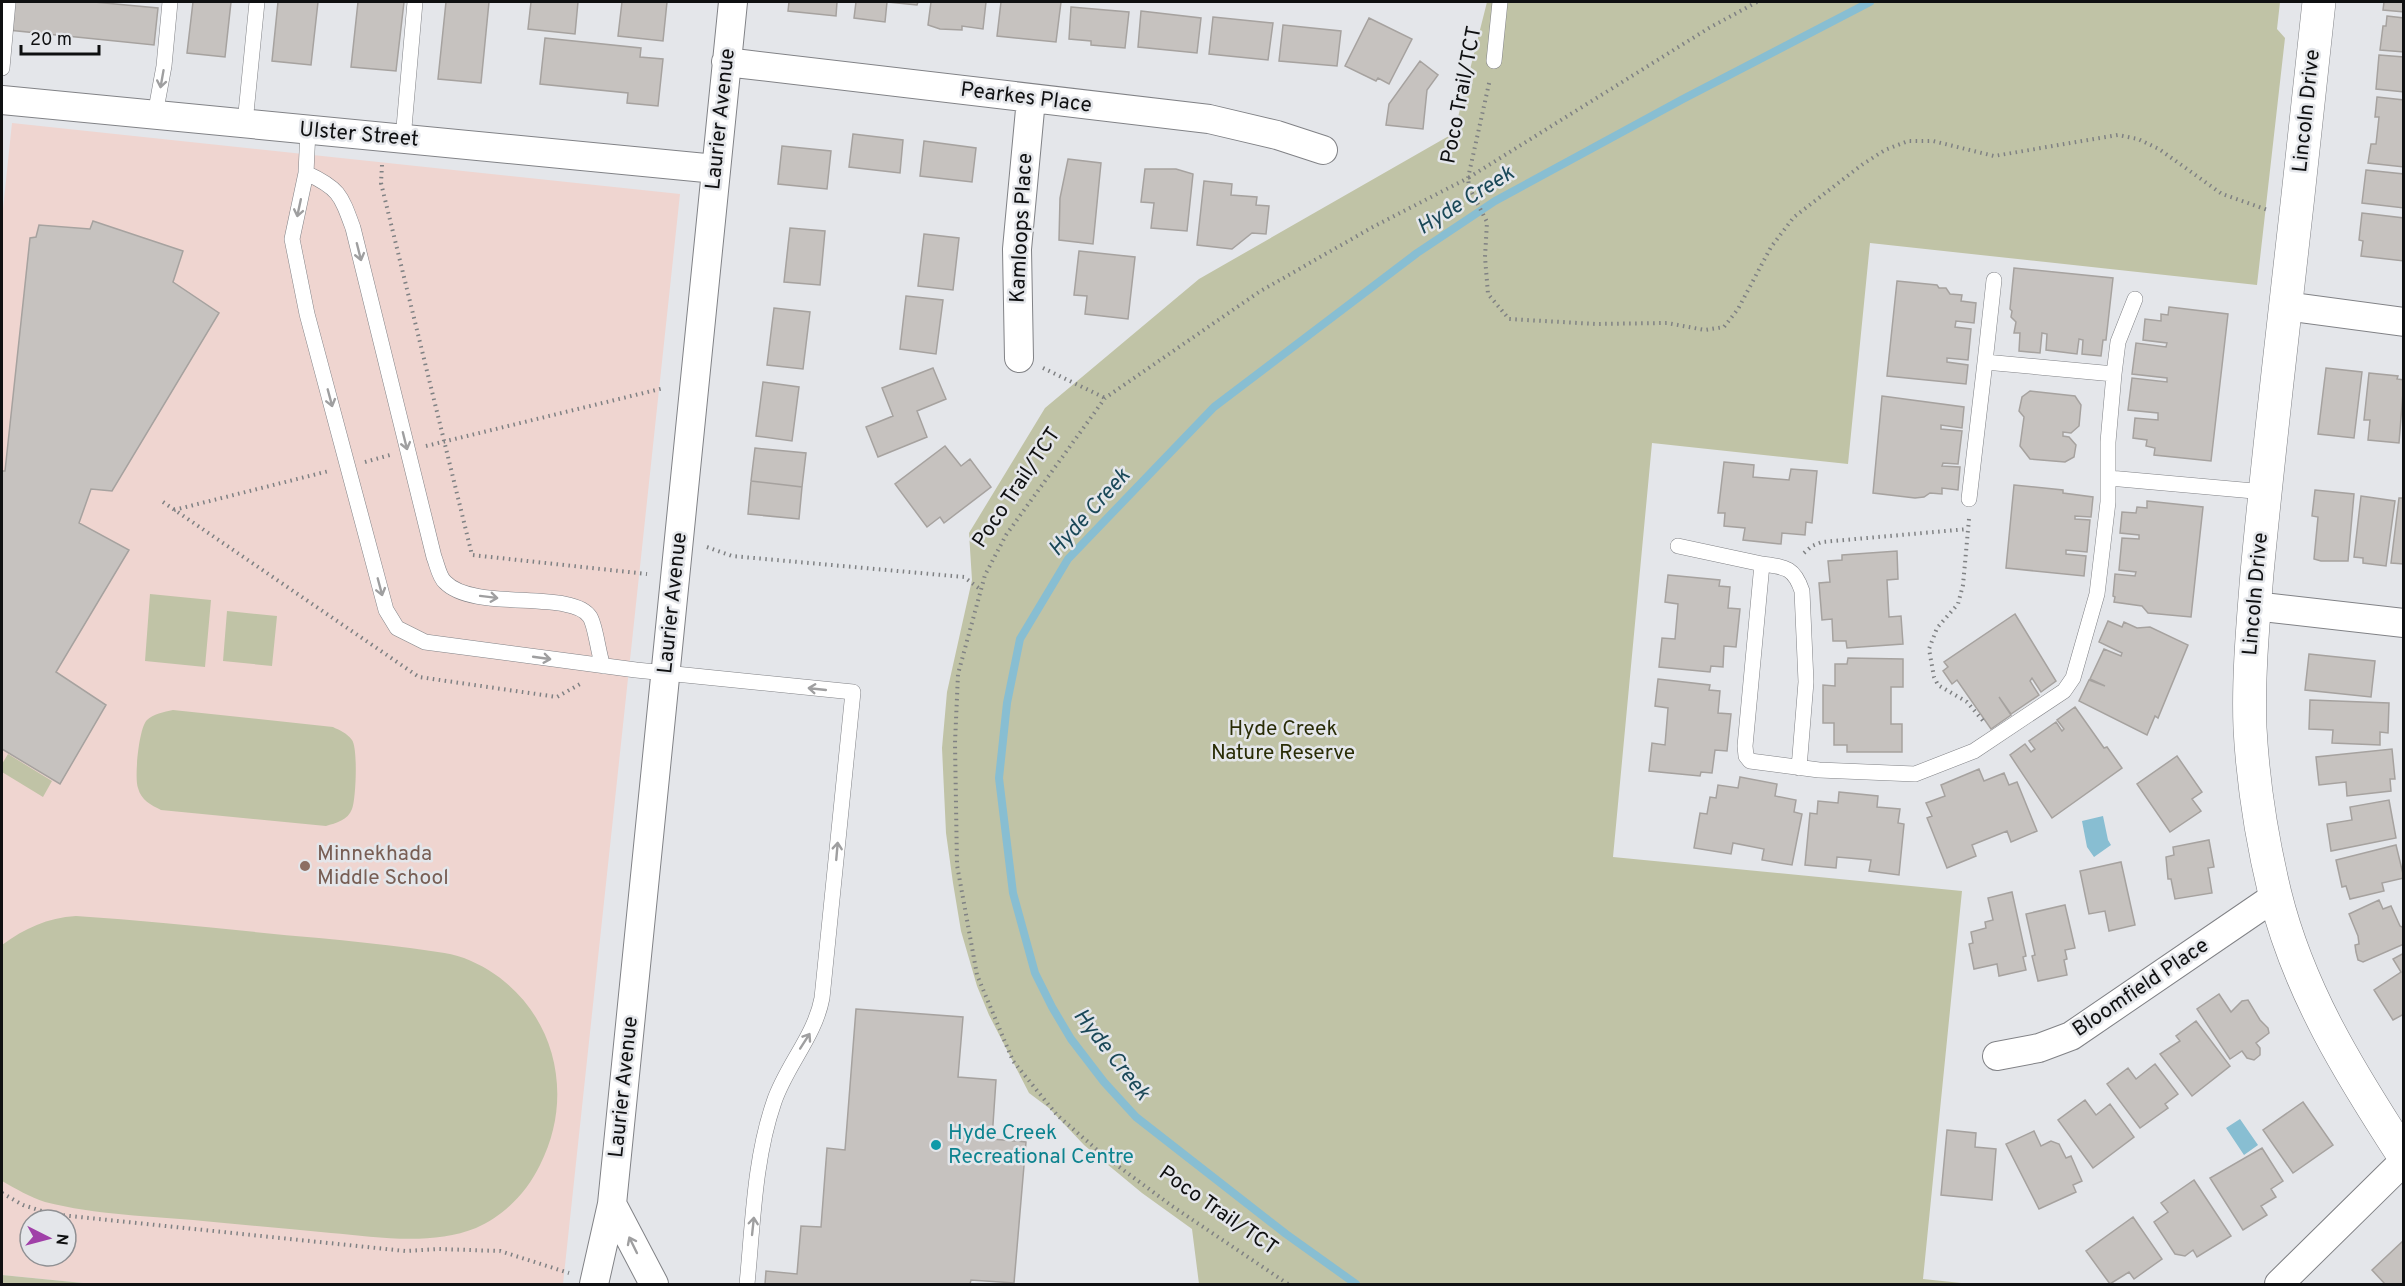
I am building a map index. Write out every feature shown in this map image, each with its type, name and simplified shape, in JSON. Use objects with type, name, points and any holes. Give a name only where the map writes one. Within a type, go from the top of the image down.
[{"type":"street","name":"Laurier Avenue","points":[[585,1280],[612,1204],[733,2]]},
{"type":"street","name":"Lincoln Drive","points":[[2319,2],[2254,606],[2250,728],[2262,831],[2276,896],[2295,957],[2311,1000],[2353,1077],[2403,1156]]},
{"type":"street","name":"Pearkes Place","points":[[726,62],[1209,118],[1277,135],[1323,150]]},
{"type":"street","name":"Kamloops Place","points":[[1019,358],[1017,249],[1031,99]]},
{"type":"street","name":"Ulster Street","points":[[2,100],[716,169]]},
{"type":"street","points":[[2286,306],[2403,322]]},
{"type":"street","points":[[2254,606],[2403,623]]},
{"type":"street","name":"Bloomfield Place","points":[[1997,1056],[2039,1048],[2071,1036],[2276,896]]},
{"type":"street","points":[[2279,1284],[2403,1161]]},
{"type":"street","points":[[612,1204],[654,1284]]},
{"type":"lane","points":[[2,68],[8,2]]},
{"type":"lane","points":[[155,115],[164,66],[170,2]]},
{"type":"lane","points":[[245,123],[257,2]]},
{"type":"lane","points":[[403,139],[415,2]]},
{"type":"lane","name":"Poco Trail/TCT","points":[[1494,61],[1500,2]]},
{"type":"lane","points":[[308,130],[306,173],[292,239],[307,314],[386,610],[397,628],[425,642],[603,666],[853,693],[822,998],[817,1020],[780,1084],[766,1130],[758,1175],[747,1284]]},
{"type":"lane","points":[[306,173],[330,184],[344,203],[353,228],[434,557],[444,582],[458,591],[484,597],[564,604],[584,610],[591,618],[603,666]]},
{"type":"lane","points":[[1969,499],[1994,280]]},
{"type":"lane","points":[[1762,564],[1746,756],[1750,761],[1799,768],[1906,774],[1925,771],[1974,751],[2064,691],[2073,678],[2097,594],[2108,502],[2108,442],[2118,342],[2135,299]]},
{"type":"lane","points":[[1985,362],[2114,374]]},
{"type":"lane","points":[[2109,478],[2265,492]]},
{"type":"lane","points":[[1678,546],[1789,570],[1797,577],[1802,591],[1806,682],[1799,768]]},
{"type":"path","points":[[1757,2],[1709,28],[1468,178],[1469,187],[1487,222],[1485,256],[1488,294],[1509,319],[1596,324],[1667,323],[1705,330],[1724,327],[1738,309],[1771,247],[1794,217],[1863,164],[1885,150],[1908,141],[1933,141],[1994,156],[2118,135],[2138,139],[2159,149],[2223,194],[2267,210],[2296,212]]},
{"type":"path","name":"Poco Trail/TCT","points":[[1288,1284],[1172,1206],[1104,1155],[1057,1115],[1013,1062],[977,975],[957,865],[955,743],[958,674],[980,589],[1006,535],[1105,398],[1259,292],[1371,228],[1468,178],[1494,61]]},
{"type":"path","points":[[382,165],[381,183],[472,555],[647,574]]},
{"type":"path","points":[[1019,358],[1057,373],[1105,398]]},
{"type":"path","points":[[1970,516],[1963,585],[1958,604],[1937,628],[1929,649],[1934,677],[1938,685],[1967,702],[1989,729]]},
{"type":"path","points":[[1804,553],[1812,546],[1822,542],[1968,529]]},
{"type":"path","points":[[707,547],[732,556],[964,577],[980,589]]},
{"type":"path","points":[[2,1193],[23,1205],[51,1214],[405,1251],[440,1249],[500,1251],[585,1280]]},
{"type":"shaded area","name":"Minnekhada Middle School","points":[[12,123],[680,194],[563,1284],[93,1284],[2,1275],[2,218]]},
{"type":"green space","name":"Hyde Creek Nature Reserve","points":[[1487,2],[2280,2],[2277,29],[2285,38],[2257,285],[1870,243],[1848,464],[1652,443],[1613,857],[1962,891],[1923,1279],[1971,1284],[1199,1284],[1192,1229],[1142,1193],[1084,1145],[1049,1108],[1029,1093],[989,1015],[977,986],[961,931],[953,883],[946,833],[942,748],[947,692],[972,580],[969,533],[1045,408],[1199,279],[1454,133]]},
{"type":"green space","points":[[150,594],[211,600],[205,667],[145,661]]},
{"type":"green space","points":[[227,611],[277,616],[272,666],[223,661]]},
{"type":"green space","points":[[173,710],[333,727],[343,732],[352,740],[355,753],[355,795],[350,813],[341,820],[326,826],[161,810],[154,806],[144,799],[138,788],[140,742],[144,725],[149,718]]},
{"type":"green space","points":[[8,754],[52,781],[43,797],[2,772],[2,764]]},
{"type":"green space","points":[[76,916],[167,923],[410,948],[458,956],[493,973],[517,993],[536,1017],[549,1045],[556,1074],[557,1104],[552,1135],[535,1175],[514,1202],[486,1223],[459,1234],[422,1239],[104,1212],[45,1202],[7,1184],[2,1181],[2,945],[37,925]]},
{"type":"green space","points":[[2,1275],[93,1284],[2,1284]]},
{"type":"water","points":[[2103,816],[2111,845],[2094,857],[2087,847],[2082,821]]},
{"type":"water","points":[[2240,1119],[2258,1145],[2244,1155],[2226,1128]]},
{"type":"building","points":[[11,2],[94,2],[158,8],[154,45],[8,30]]},
{"type":"building","points":[[193,2],[231,2],[225,57],[187,53]]},
{"type":"building","points":[[278,2],[318,2],[311,65],[272,61]]},
{"type":"building","points":[[358,2],[404,2],[396,71],[351,67]]},
{"type":"building","points":[[446,2],[489,2],[481,83],[438,79]]},
{"type":"building","points":[[531,2],[578,2],[575,34],[528,29]]},
{"type":"building","points":[[622,2],[667,2],[663,41],[618,36]]},
{"type":"building","points":[[789,2],[837,2],[836,16],[788,11]]},
{"type":"building","points":[[856,2],[887,2],[885,22],[854,18]]},
{"type":"building","points":[[887,2],[918,2],[917,5]]},
{"type":"building","points":[[931,2],[986,2],[983,29],[962,26],[962,30],[940,29],[928,25]]},
{"type":"building","points":[[1001,2],[1061,2],[1056,42],[997,36]]},
{"type":"building","points":[[2384,2],[2404,2],[2404,12],[2383,10]]},
{"type":"building","points":[[1071,7],[1129,12],[1125,48],[1091,45],[1091,41],[1069,39]]},
{"type":"building","points":[[1141,11],[1201,18],[1197,53],[1138,47]]},
{"type":"building","points":[[2387,16],[2404,18],[2404,52],[2380,50],[2383,26],[2386,26]]},
{"type":"building","points":[[1213,17],[1273,23],[1268,60],[1209,54]]},
{"type":"building","points":[[1369,18],[1412,39],[1389,84],[1378,78],[1376,81],[1345,66]]},
{"type":"building","points":[[1283,25],[1341,31],[1337,66],[1279,61]]},
{"type":"building","points":[[545,38],[641,48],[640,57],[663,59],[658,106],[627,103],[628,93],[540,84]]},
{"type":"building","points":[[2379,55],[2404,57],[2404,92],[2376,89]]},
{"type":"building","points":[[1420,61],[1438,75],[1427,90],[1423,129],[1386,125],[1389,104]]},
{"type":"building","points":[[2377,97],[2404,100],[2404,167],[2368,163],[2371,144],[2376,144],[2379,117],[2375,117]]},
{"type":"building","points":[[853,134],[903,140],[900,173],[849,167]]},
{"type":"building","points":[[924,141],[976,148],[972,182],[920,176]]},
{"type":"building","points":[[782,146],[831,151],[827,189],[778,184]]},
{"type":"building","points":[[1068,159],[1101,163],[1093,244],[1059,240],[1060,198]]},
{"type":"building","points":[[1145,169],[1176,169],[1193,174],[1187,231],[1151,228],[1154,203],[1141,202]]},
{"type":"building","points":[[2366,170],[2404,174],[2404,208],[2362,203]]},
{"type":"building","points":[[1204,181],[1232,184],[1231,195],[1257,197],[1256,205],[1269,206],[1266,234],[1252,233],[1232,249],[1197,245]]},
{"type":"building","points":[[2362,213],[2404,218],[2404,261],[2361,256],[2363,241],[2359,240]]},
{"type":"building","points":[[93,221],[183,251],[173,282],[219,313],[112,491],[91,489],[79,523],[129,550],[56,672],[106,705],[60,784],[2,749],[2,471],[5,471],[30,238],[36,237],[39,225],[90,229]]},
{"type":"building","points":[[790,228],[825,231],[820,285],[784,282]]},
{"type":"building","points":[[924,234],[959,238],[953,290],[918,286]]},
{"type":"building","points":[[1079,251],[1135,257],[1128,319],[1085,314],[1087,296],[1074,295]]},
{"type":"building","points":[[2014,268],[2113,278],[2106,340],[2103,340],[2101,356],[2082,354],[2083,340],[2079,339],[2077,354],[2046,350],[2047,334],[2042,333],[2040,353],[2019,351],[2020,333],[2014,333],[2016,322],[2011,317],[2010,309]]},
{"type":"building","points":[[1897,281],[1937,285],[1939,288],[1946,288],[1950,294],[1962,295],[1961,301],[1976,303],[1974,323],[1956,321],[1955,327],[1971,329],[1968,360],[1947,358],[1947,362],[1968,365],[1966,384],[1887,376]]},
{"type":"building","points":[[906,296],[943,300],[936,354],[900,349]]},
{"type":"building","points":[[2169,307],[2228,314],[2211,461],[2154,455],[2155,448],[2146,446],[2147,440],[2133,438],[2135,418],[2158,420],[2158,413],[2128,410],[2132,378],[2167,382],[2167,378],[2132,374],[2136,343],[2166,347],[2167,343],[2143,340],[2145,319],[2161,321],[2161,314],[2168,315]]},
{"type":"building","points":[[774,308],[810,312],[803,369],[767,365]]},
{"type":"building","points":[[933,368],[946,399],[917,411],[927,437],[878,457],[866,427],[893,416],[882,388]]},
{"type":"building","points":[[2326,368],[2362,372],[2354,438],[2318,434]]},
{"type":"building","points":[[2369,373],[2398,376],[2397,379],[2404,380],[2399,443],[2368,440],[2370,420],[2364,420]]},
{"type":"building","points":[[763,382],[799,387],[792,441],[756,436]]},
{"type":"building","points":[[2030,391],[2075,396],[2081,405],[2079,426],[2071,433],[2063,432],[2063,436],[2069,437],[2076,445],[2074,457],[2065,462],[2030,459],[2020,446],[2024,417],[2019,411],[2022,397]]},
{"type":"building","points":[[1882,396],[1964,407],[1962,428],[1941,425],[1941,429],[1962,431],[1958,464],[1943,463],[1942,466],[1960,467],[1958,490],[1942,488],[1942,494],[1930,493],[1924,497],[1915,498],[1873,493]]},
{"type":"building","points":[[945,446],[961,466],[970,459],[991,487],[944,523],[940,517],[927,527],[895,484]]},
{"type":"building","points":[[755,448],[806,453],[802,487],[751,481]]},
{"type":"building","points":[[1724,462],[1754,465],[1753,477],[1789,480],[1791,469],[1817,471],[1812,523],[1806,522],[1805,535],[1782,533],[1781,544],[1743,540],[1745,528],[1724,526],[1725,513],[1718,513]]},
{"type":"building","points":[[751,481],[802,487],[799,519],[748,514]]},
{"type":"building","points":[[2014,485],[2063,490],[2063,493],[2093,497],[2091,517],[2075,516],[2075,519],[2090,520],[2087,552],[2066,550],[2066,554],[2086,556],[2084,576],[2006,568]]},
{"type":"building","points":[[2315,490],[2354,494],[2348,561],[2314,559],[2318,517],[2312,516]]},
{"type":"building","points":[[2361,496],[2395,501],[2386,566],[2363,563],[2363,558],[2354,557]]},
{"type":"building","points":[[2399,498],[2404,498],[2404,564],[2391,563]]},
{"type":"building","points":[[2147,501],[2203,507],[2191,617],[2148,613],[2142,606],[2114,602],[2115,574],[2135,576],[2136,572],[2119,570],[2122,538],[2139,539],[2139,535],[2120,533],[2122,512],[2136,513],[2137,507],[2147,508]]},
{"type":"building","points":[[1897,551],[1898,579],[1887,580],[1889,617],[1901,616],[1903,644],[1847,648],[1846,641],[1833,641],[1832,619],[1822,620],[1819,583],[1830,582],[1828,561],[1842,560],[1842,555]]},
{"type":"building","points":[[1668,575],[1720,580],[1719,586],[1730,587],[1728,608],[1740,609],[1736,647],[1724,646],[1723,667],[1711,666],[1710,672],[1659,667],[1662,638],[1675,639],[1678,604],[1665,602]]},
{"type":"building","points":[[2015,614],[2056,681],[2041,692],[2032,678],[2030,681],[2039,695],[2011,714],[1999,697],[2011,715],[1991,729],[1957,680],[1952,684],[1943,671],[1948,667],[1944,662]]},
{"type":"building","points":[[2108,621],[2122,627],[2124,622],[2137,628],[2150,627],[2188,645],[2158,718],[2155,716],[2147,735],[2079,701],[2089,680],[2105,686],[2090,679],[2104,649],[2121,656],[2122,653],[2099,642]]},
{"type":"building","points":[[2309,654],[2375,661],[2371,697],[2305,690]]},
{"type":"building","points":[[1848,658],[1903,659],[1903,687],[1891,687],[1891,724],[1902,724],[1902,752],[1847,752],[1847,745],[1834,745],[1834,723],[1823,723],[1823,685],[1835,686],[1835,664],[1847,664]]},
{"type":"building","points":[[1658,679],[1710,685],[1709,690],[1720,691],[1718,713],[1731,714],[1727,751],[1715,750],[1712,773],[1701,772],[1700,776],[1649,771],[1652,743],[1665,745],[1668,708],[1655,706]]},
{"type":"building","points":[[2310,700],[2389,703],[2388,733],[2380,732],[2380,745],[2332,743],[2333,730],[2309,729]]},
{"type":"building","points":[[2075,707],[2104,748],[2107,747],[2122,768],[2052,818],[2010,755],[2025,744],[2031,752],[2035,749],[2029,741],[2056,722],[2062,731],[2064,729],[2057,720]]},
{"type":"building","points":[[2392,749],[2395,779],[2390,779],[2391,791],[2347,796],[2346,782],[2319,785],[2316,757]]},
{"type":"building","points":[[2177,756],[2202,792],[2192,799],[2201,811],[2170,832],[2137,784]]},
{"type":"building","points":[[1979,769],[1984,781],[2004,773],[2009,785],[2017,782],[2037,831],[2011,842],[2007,831],[1972,845],[1976,856],[1947,868],[1927,818],[1932,816],[1926,803],[1945,796],[1941,785]]},
{"type":"building","points":[[1740,777],[1777,784],[1775,796],[1796,800],[1794,812],[1802,814],[1792,865],[1762,860],[1764,849],[1733,843],[1731,854],[1694,848],[1700,813],[1707,814],[1710,797],[1716,798],[1718,785],[1738,788]]},
{"type":"building","points":[[1839,792],[1878,796],[1877,807],[1900,809],[1898,823],[1904,824],[1899,875],[1869,871],[1871,860],[1837,857],[1836,868],[1805,865],[1810,813],[1817,814],[1818,801],[1838,803]]},
{"type":"building","points":[[2389,800],[2396,838],[2331,851],[2327,824],[2352,820],[2350,807]]},
{"type":"building","points":[[2209,840],[2214,867],[2208,868],[2212,893],[2175,899],[2171,879],[2168,879],[2166,857],[2174,855],[2173,847]]},
{"type":"building","points":[[2396,845],[2404,878],[2382,883],[2384,891],[2350,899],[2346,886],[2342,887],[2336,860]]},
{"type":"building","points":[[2121,862],[2135,925],[2109,931],[2105,911],[2089,914],[2080,871]]},
{"type":"building","points":[[2012,892],[2026,956],[2023,957],[2026,970],[1999,976],[1997,964],[1974,969],[1969,944],[1973,943],[1971,932],[1986,928],[1985,922],[1993,920],[1988,898]]},
{"type":"building","points":[[2379,900],[2383,909],[2391,906],[2400,926],[2404,928],[2404,944],[2363,962],[2358,960],[2355,945],[2359,944],[2358,936],[2349,914]]},
{"type":"building","points":[[2065,905],[2075,948],[2065,950],[2067,975],[2038,981],[2026,914]]},
{"type":"building","points":[[2404,953],[2404,1014],[2393,1020],[2374,990],[2401,972],[2393,959]]},
{"type":"building","points":[[2219,994],[2231,1012],[2242,1001],[2248,1000],[2260,1020],[2268,1028],[2269,1033],[2256,1043],[2260,1048],[2260,1055],[2254,1060],[2247,1058],[2242,1051],[2230,1059],[2197,1009]]},
{"type":"building","name":"Hyde Creek Recreational Centre","points":[[856,1009],[963,1017],[958,1077],[996,1080],[992,1139],[1026,1142],[1014,1283],[971,1280],[970,1284],[765,1284],[766,1271],[797,1274],[801,1226],[821,1227],[827,1148],[845,1150]]},
{"type":"building","points":[[2196,1021],[2230,1066],[2192,1096],[2160,1054],[2180,1041],[2176,1036]]},
{"type":"building","points":[[2155,1064],[2178,1094],[2165,1104],[2168,1108],[2140,1128],[2107,1084],[2128,1068],[2136,1079]]},
{"type":"building","points":[[2085,1100],[2096,1115],[2110,1104],[2134,1137],[2093,1168],[2058,1120]]},
{"type":"building","points":[[2303,1102],[2333,1145],[2293,1173],[2263,1130]]},
{"type":"building","points":[[1947,1130],[1976,1133],[1975,1147],[1996,1149],[1992,1200],[1941,1195]]},
{"type":"building","points":[[2034,1131],[2041,1146],[2051,1141],[2059,1144],[2066,1158],[2071,1156],[2082,1181],[2073,1185],[2076,1192],[2039,1209],[2006,1144]]},
{"type":"building","points":[[2262,1148],[2283,1181],[2271,1189],[2276,1197],[2261,1206],[2267,1215],[2243,1230],[2210,1178]]},
{"type":"building","points":[[2194,1180],[2231,1236],[2197,1257],[2193,1250],[2185,1256],[2175,1254],[2154,1222],[2168,1212],[2161,1203]]},
{"type":"building","points":[[2133,1217],[2162,1259],[2134,1279],[2129,1272],[2110,1284],[2086,1251]]},
{"type":"building","points":[[2404,1240],[2404,1284],[2385,1284],[2372,1270]]},
{"type":"waterway","name":"Hyde Creek","points":[[1356,1284],[1286,1234],[1136,1117],[1104,1082],[1071,1039],[1052,1007],[1035,973],[1013,893],[999,778],[1007,703],[1020,639],[1068,559],[1214,407],[1417,253],[1495,201],[1683,99],[1870,2]]},
{"type":"place","name":"Minnekhada Middle School","points":[[305,866]]},
{"type":"place","name":"Hyde Creek Recreational Centre","points":[[936,1145]]}]
